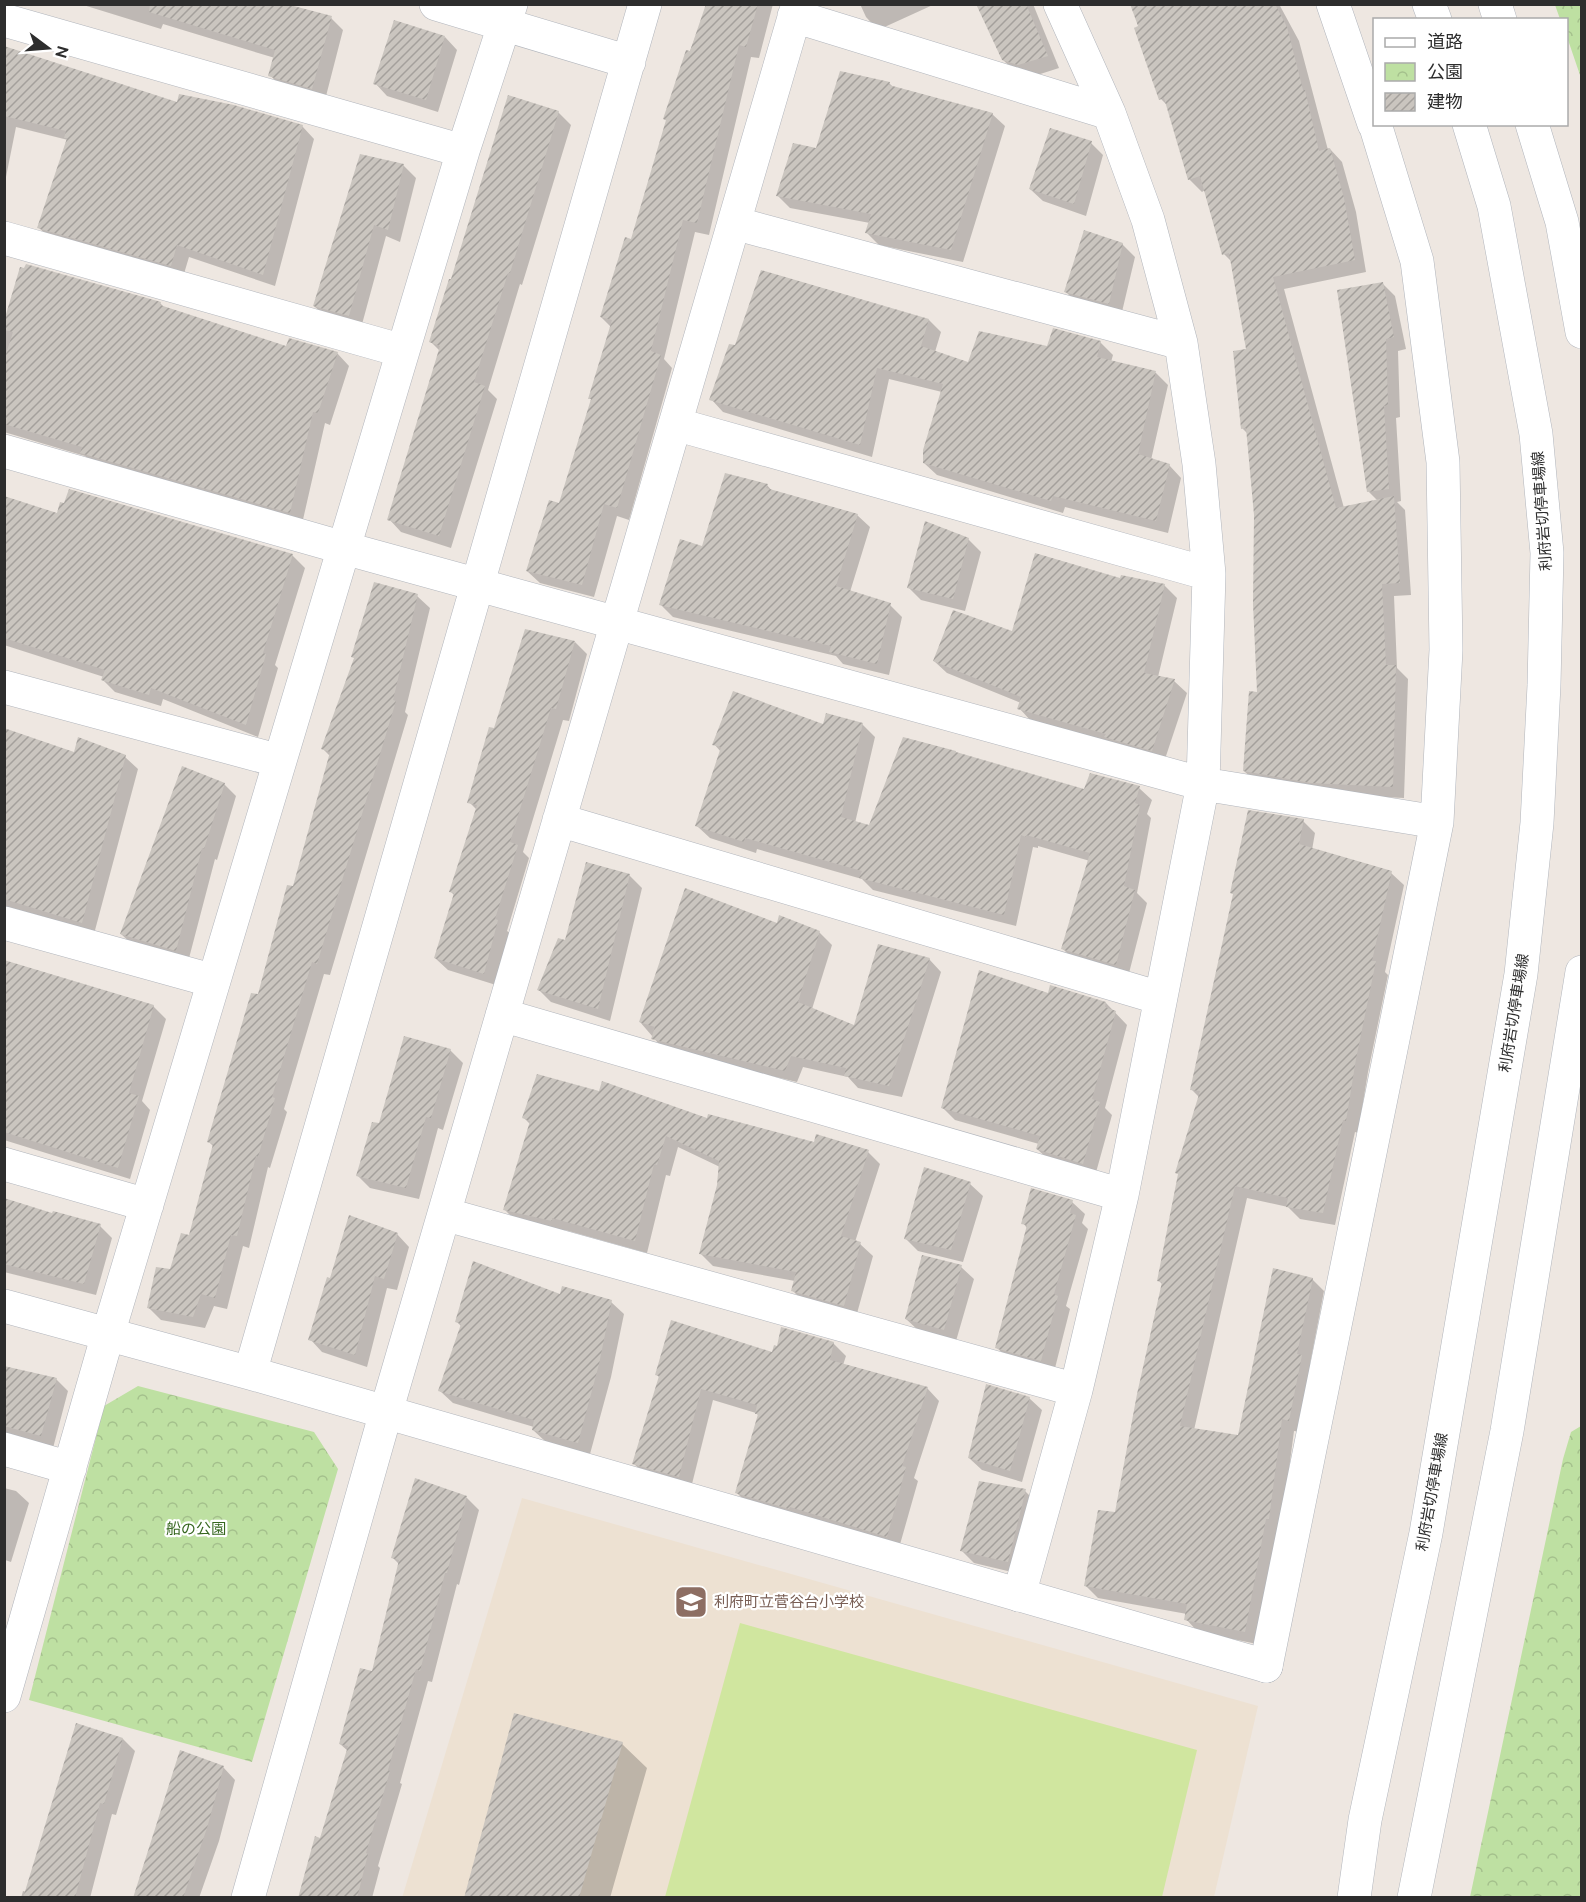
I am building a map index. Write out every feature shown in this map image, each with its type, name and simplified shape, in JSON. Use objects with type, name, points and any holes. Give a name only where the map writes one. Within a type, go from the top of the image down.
[{"type":"street","points":[[436,4],[508,15],[629,62]]},
{"type":"street","points":[[250,1373],[645,4]]},
{"type":"street","points":[[1019,1595],[1076,1390],[1122,1195],[1203,784],[1209,574],[1199,464],[1181,343],[1148,220],[1109,113],[1060,4]]},
{"type":"street","points":[[1333,4],[1373,118]]},
{"type":"street","points":[[248,1898],[386,1412],[796,10],[1109,113]]},
{"type":"street","points":[[4,1696],[108,1334],[463,151],[508,15]]},
{"type":"street","points":[[4,20],[463,151]]},
{"type":"street","points":[[4,1306],[250,1373],[1266,1666],[1437,822],[1446,650],[1443,462],[1417,261],[1376,126]]},
{"type":"street","name":"利府岩切停車場線","points":[[1354,1898],[1365,1820],[1426,1533],[1517,997],[1537,823],[1544,685],[1547,553],[1536,434],[1494,206],[1470,126]]},
{"type":"street","points":[[1533,126],[1562,222],[1581,332]]},
{"type":"street","points":[[734,223],[1181,343]]},
{"type":"street","points":[[4,238],[403,351]]},
{"type":"street","points":[[675,424],[1209,574]]},
{"type":"street","points":[[4,451],[344,548],[1203,784],[1437,822]]},
{"type":"street","points":[[4,687],[280,761]]},
{"type":"street","points":[[559,820],[1160,998]]},
{"type":"street","points":[[4,923],[214,981]]},
{"type":"street","points":[[1414,1898],[1507,1431],[1581,972]]},
{"type":"street","points":[[502,1015],[1122,1195]]},
{"type":"street","points":[[4,1164],[147,1205]]},
{"type":"street","points":[[444,1214],[1076,1390]]},
{"type":"street","points":[[4,1449],[70,1468]]},
{"type":"shaded area","name":"利府町立菅谷台小学校","points":[[522,1498],[1258,1706],[1214,1897],[402,1898]]},
{"type":"green space","points":[[1555,5],[1581,5],[1581,78],[1568,40],[1568,18],[1560,18]]},
{"type":"green space","name":"船の公園","points":[[138,1386],[314,1432],[338,1469],[252,1762],[29,1700],[104,1406]]},
{"type":"green space","points":[[1581,1426],[1581,1897],[1470,1897],[1563,1459],[1571,1432]]},
{"type":"green space","points":[[740,1623],[1197,1750],[1162,1897],[665,1897]]},
{"type":"building","points":[[150,4],[286,4],[332,16],[312,89],[268,76],[275,50],[149,12]]},
{"type":"building","points":[[706,4],[758,4],[746,47],[739,45],[697,223],[683,220],[651,351],[661,355],[617,508],[604,504],[582,585],[526,571],[549,500],[559,503],[591,399],[588,399],[612,320],[600,317],[625,237],[631,239],[666,120],[663,119],[686,50],[690,51]]},
{"type":"building","points":[[976,4],[1026,4],[1048,56],[1018,65],[1002,60]]},
{"type":"building","points":[[1130,4],[1275,4],[1287,27],[1319,151],[1330,148],[1344,198],[1355,260],[1273,277],[1336,508],[1394,496],[1400,583],[1382,584],[1386,665],[1396,665],[1393,787],[1311,783],[1243,771],[1249,691],[1257,692],[1253,604],[1254,515],[1246,428],[1241,429],[1233,351],[1246,349],[1229,253],[1222,255],[1200,176],[1188,180],[1164,98],[1159,100],[1134,28],[1138,26]]},
{"type":"building","points":[[394,20],[445,36],[426,100],[373,84]]},
{"type":"building","points":[[4,46],[177,102],[179,94],[234,105],[303,125],[263,275],[177,245],[171,266],[37,228],[67,138],[64,138],[66,131],[4,116]]},
{"type":"building","points":[[840,71],[890,82],[889,85],[993,113],[951,250],[865,233],[871,214],[776,196],[793,143],[816,148]]},
{"type":"building","points":[[508,95],[559,111],[474,382],[485,386],[439,536],[387,520],[440,346],[429,342]]},
{"type":"building","points":[[1050,128],[1092,141],[1074,204],[1029,189]]},
{"type":"building","points":[[360,154],[404,164],[388,230],[374,225],[349,316],[313,306]]},
{"type":"building","points":[[1084,230],[1123,243],[1109,304],[1064,292]]},
{"type":"building","points":[[26,264],[161,302],[160,305],[286,346],[289,338],[338,352],[318,413],[313,412],[290,513],[80,453],[82,447],[4,424],[4,360],[13,332],[4,330],[4,321],[20,267],[24,268]]},
{"type":"building","points":[[761,270],[929,319],[921,346],[968,362],[979,331],[1047,346],[1053,328],[1101,341],[1097,357],[1156,371],[1138,454],[1170,464],[1156,521],[1053,496],[1051,501],[923,463],[923,450],[943,384],[877,368],[860,445],[709,400],[729,344],[735,345]]},
{"type":"building","points":[[1383,282],[1394,337],[1386,339],[1388,405],[1384,406],[1389,489],[1367,492],[1337,290]]},
{"type":"building","points":[[725,473],[768,484],[766,488],[858,514],[836,586],[891,603],[877,664],[829,652],[831,646],[659,605],[680,539],[702,546]]},
{"type":"building","points":[[69,489],[293,554],[263,653],[266,654],[246,725],[151,688],[149,695],[101,680],[105,670],[4,638],[4,496],[57,513],[60,502],[64,503]]},
{"type":"building","points":[[925,521],[969,538],[953,599],[907,588]]},
{"type":"building","points":[[1035,553],[1120,578],[1121,575],[1165,584],[1144,673],[1175,679],[1152,751],[1104,737],[1106,734],[1017,709],[1021,697],[933,661],[953,610],[1012,631]]},
{"type":"building","points":[[374,582],[418,594],[393,700],[396,701],[317,964],[312,962],[272,1097],[275,1098],[258,1157],[256,1156],[237,1236],[231,1235],[215,1298],[201,1294],[193,1317],[147,1308],[156,1267],[170,1269],[181,1233],[189,1235],[213,1144],[207,1142],[251,993],[258,994],[287,885],[293,886],[330,752],[321,749],[354,658],[351,657]]},
{"type":"building","points":[[525,629],[575,641],[556,709],[551,708],[510,842],[518,845],[495,919],[498,920],[484,974],[434,958],[454,893],[449,892],[477,805],[467,803],[489,727],[494,728]]},
{"type":"building","points":[[733,691],[823,724],[826,713],[863,723],[841,817],[869,825],[903,737],[1084,789],[1090,773],[1140,786],[1135,803],[1140,805],[1124,886],[1135,890],[1116,965],[1061,949],[1090,853],[1021,835],[1004,915],[859,878],[862,871],[745,838],[744,842],[695,826],[721,747],[712,745]]},
{"type":"building","points":[[4,728],[74,752],[78,737],[126,755],[82,923],[4,899]]},
{"type":"building","points":[[182,766],[225,783],[204,849],[202,848],[176,951],[120,934]]},
{"type":"building","points":[[1248,810],[1304,819],[1299,844],[1392,871],[1372,961],[1376,961],[1346,1121],[1343,1120],[1323,1213],[1286,1207],[1288,1198],[1235,1186],[1180,1426],[1238,1435],[1273,1268],[1313,1278],[1297,1354],[1302,1355],[1289,1421],[1282,1419],[1269,1519],[1266,1519],[1245,1632],[1184,1620],[1187,1604],[1084,1586],[1098,1510],[1115,1512],[1137,1394],[1162,1282],[1157,1281],[1178,1174],[1175,1173],[1200,1091],[1190,1090],[1233,894],[1230,893]]},
{"type":"building","points":[[586,862],[630,874],[598,1009],[537,990],[558,938],[565,940]]},
{"type":"building","points":[[685,888],[777,923],[779,915],[820,931],[798,1002],[854,1025],[878,944],[930,958],[889,1086],[844,1076],[846,1068],[791,1056],[785,1071],[651,1039],[655,1027],[639,1022]]},
{"type":"building","points":[[4,960],[154,1005],[129,1093],[139,1096],[118,1168],[4,1132]]},
{"type":"building","points":[[979,970],[1048,993],[1050,985],[1106,1002],[1105,1007],[1116,1011],[1092,1099],[1100,1102],[1083,1164],[1036,1149],[1040,1136],[941,1108]]},
{"type":"building","points":[[404,1036],[451,1049],[431,1118],[426,1117],[406,1188],[356,1176],[372,1122],[379,1123]]},
{"type":"building","points":[[537,1074],[599,1091],[602,1081],[707,1118],[708,1114],[814,1142],[816,1134],[869,1150],[841,1236],[861,1242],[844,1306],[791,1291],[796,1272],[699,1254],[717,1185],[719,1161],[666,1136],[657,1165],[654,1164],[635,1241],[552,1218],[552,1221],[503,1210],[530,1121],[522,1118]]},
{"type":"building","points":[[924,1167],[971,1182],[951,1250],[904,1239]]},
{"type":"building","points":[[1031,1188],[1073,1200],[1070,1213],[1076,1215],[1054,1294],[1058,1296],[1041,1361],[995,1348],[1027,1225],[1021,1224]]},
{"type":"building","points":[[4,1198],[52,1213],[53,1211],[101,1224],[84,1284],[4,1264]]},
{"type":"building","points":[[349,1215],[398,1233],[384,1279],[375,1276],[355,1355],[308,1340]]},
{"type":"building","points":[[922,1255],[962,1265],[944,1330],[905,1319]]},
{"type":"building","points":[[473,1261],[560,1294],[562,1286],[612,1300],[599,1364],[578,1443],[532,1430],[534,1420],[438,1391],[461,1324],[455,1322]]},
{"type":"building","points":[[671,1320],[772,1352],[774,1345],[777,1346],[781,1327],[834,1342],[830,1360],[928,1387],[902,1466],[906,1467],[887,1537],[790,1507],[789,1509],[735,1493],[758,1414],[755,1414],[757,1405],[701,1389],[679,1477],[632,1464],[659,1376],[655,1375]]},
{"type":"building","points":[[4,1366],[57,1378],[41,1436],[4,1426]]},
{"type":"building","points":[[986,1384],[1030,1397],[1010,1471],[968,1458]]},
{"type":"building","points":[[415,1478],[467,1496],[420,1671],[416,1669],[388,1770],[390,1771],[366,1853],[368,1854],[357,1898],[298,1898],[315,1836],[320,1838],[348,1746],[339,1744],[360,1668],[372,1671],[399,1560],[391,1558]]},
{"type":"building","points":[[979,1481],[1026,1489],[1008,1562],[960,1551]]},
{"type":"building","points":[[514,1713],[623,1742],[579,1898],[464,1898]]},
{"type":"building","points":[[76,1723],[123,1738],[104,1804],[100,1803],[75,1898],[23,1898]]},
{"type":"building","points":[[180,1750],[224,1766],[207,1828],[183,1898],[133,1898]]},
{"type":"place","name":"利府町立菅谷台小学校","points":[[691,1602]]}]
